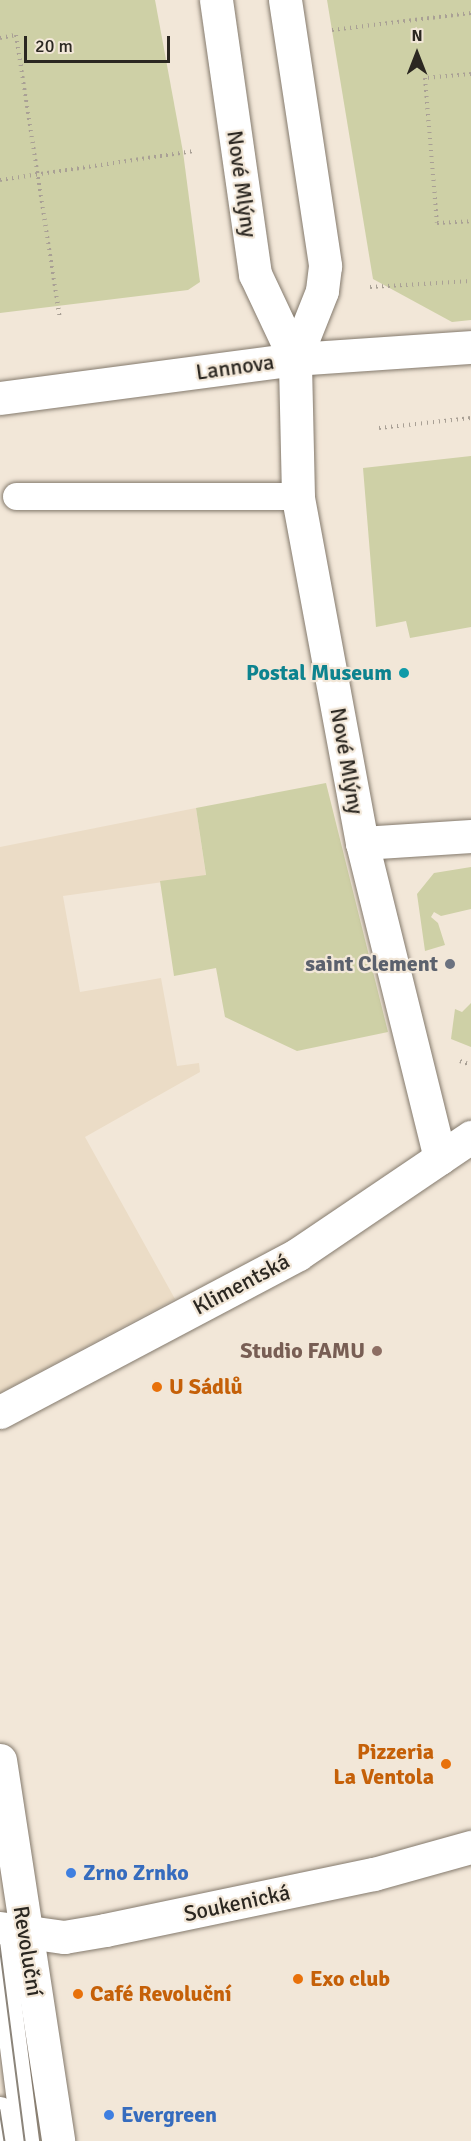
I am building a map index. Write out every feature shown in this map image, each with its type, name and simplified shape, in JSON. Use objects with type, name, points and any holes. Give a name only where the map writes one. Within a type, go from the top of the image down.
[{"type":"street","name":"Nové Mlýny","points":[[216,0],[255,274],[295,359]]},
{"type":"street","name":"Nové Mlýny","points":[[285,0],[325,266],[322,291],[295,359],[298,496],[362,843],[440,1158]]},
{"type":"street","name":"Lannova","points":[[2,397],[295,359],[471,347]]},
{"type":"street","points":[[362,843],[471,836]]},
{"type":"street","name":"Klimentská","points":[[0,1413],[298,1254],[471,1137]]},
{"type":"street","name":"Revoluční","points":[[0,1760],[8,1935],[58,2141]]},
{"type":"street","name":"Soukenická","points":[[8,1935],[64,1937],[105,1930],[374,1874],[471,1847]]},
{"type":"lane","points":[[16,496],[298,496]]},
{"type":"lane","points":[[8,1935],[25,2141]]},
{"type":"lane","points":[[0,2110],[5,2141]]},
{"type":"path","points":[[327,31],[471,13]]},
{"type":"path","points":[[0,38],[16,35],[60,318]]},
{"type":"path","points":[[471,74],[425,78],[437,224],[471,221]]},
{"type":"path","points":[[0,180],[36,172],[195,150]]},
{"type":"path","points":[[370,287],[471,281]]},
{"type":"path","points":[[379,428],[471,418]]},
{"type":"path","points":[[459,1060],[471,1065]]},
{"type":"shaded area","points":[[196,808],[206,876],[63,896],[80,992],[161,978],[177,1066],[199,1063],[200,1072],[85,1137],[175,1299],[0,1393],[0,847]]},
{"type":"green space","points":[[0,0],[155,0],[183,152],[200,282],[188,290],[0,313]]},
{"type":"green space","points":[[327,0],[471,0],[471,320],[452,322],[373,279]]},
{"type":"green space","points":[[471,456],[471,627],[410,638],[406,621],[376,627],[363,468]]},
{"type":"green space","points":[[326,783],[388,1032],[297,1051],[225,1017],[216,968],[174,976],[160,881],[206,875],[196,808]]},
{"type":"green space","points":[[471,867],[471,909],[441,916],[434,912],[431,917],[438,923],[445,945],[425,951],[417,894],[434,873]]},
{"type":"green space","points":[[471,1003],[471,1047],[451,1039],[455,1009],[462,1012]]},
{"type":"tram line","points":[[0,1945],[25,2141]]},
{"type":"tram line","points":[[0,2110],[5,2141]]},
{"type":"place","name":"Postal Museum","points":[[404,673]]},
{"type":"place","name":"saint Clement","points":[[450,964]]},
{"type":"place","name":"Studio FAMU","points":[[377,1351]]},
{"type":"place","name":"U Sádlů","points":[[157,1387]]},
{"type":"place","name":"Pizzeria La Ventola","points":[[446,1764]]},
{"type":"place","name":"Zrno Zrnko","points":[[71,1873]]},
{"type":"place","name":"Exo club","points":[[298,1979]]},
{"type":"place","name":"Café Revoluční","points":[[78,1994]]},
{"type":"place","name":"Evergreen","points":[[109,2115]]}]
